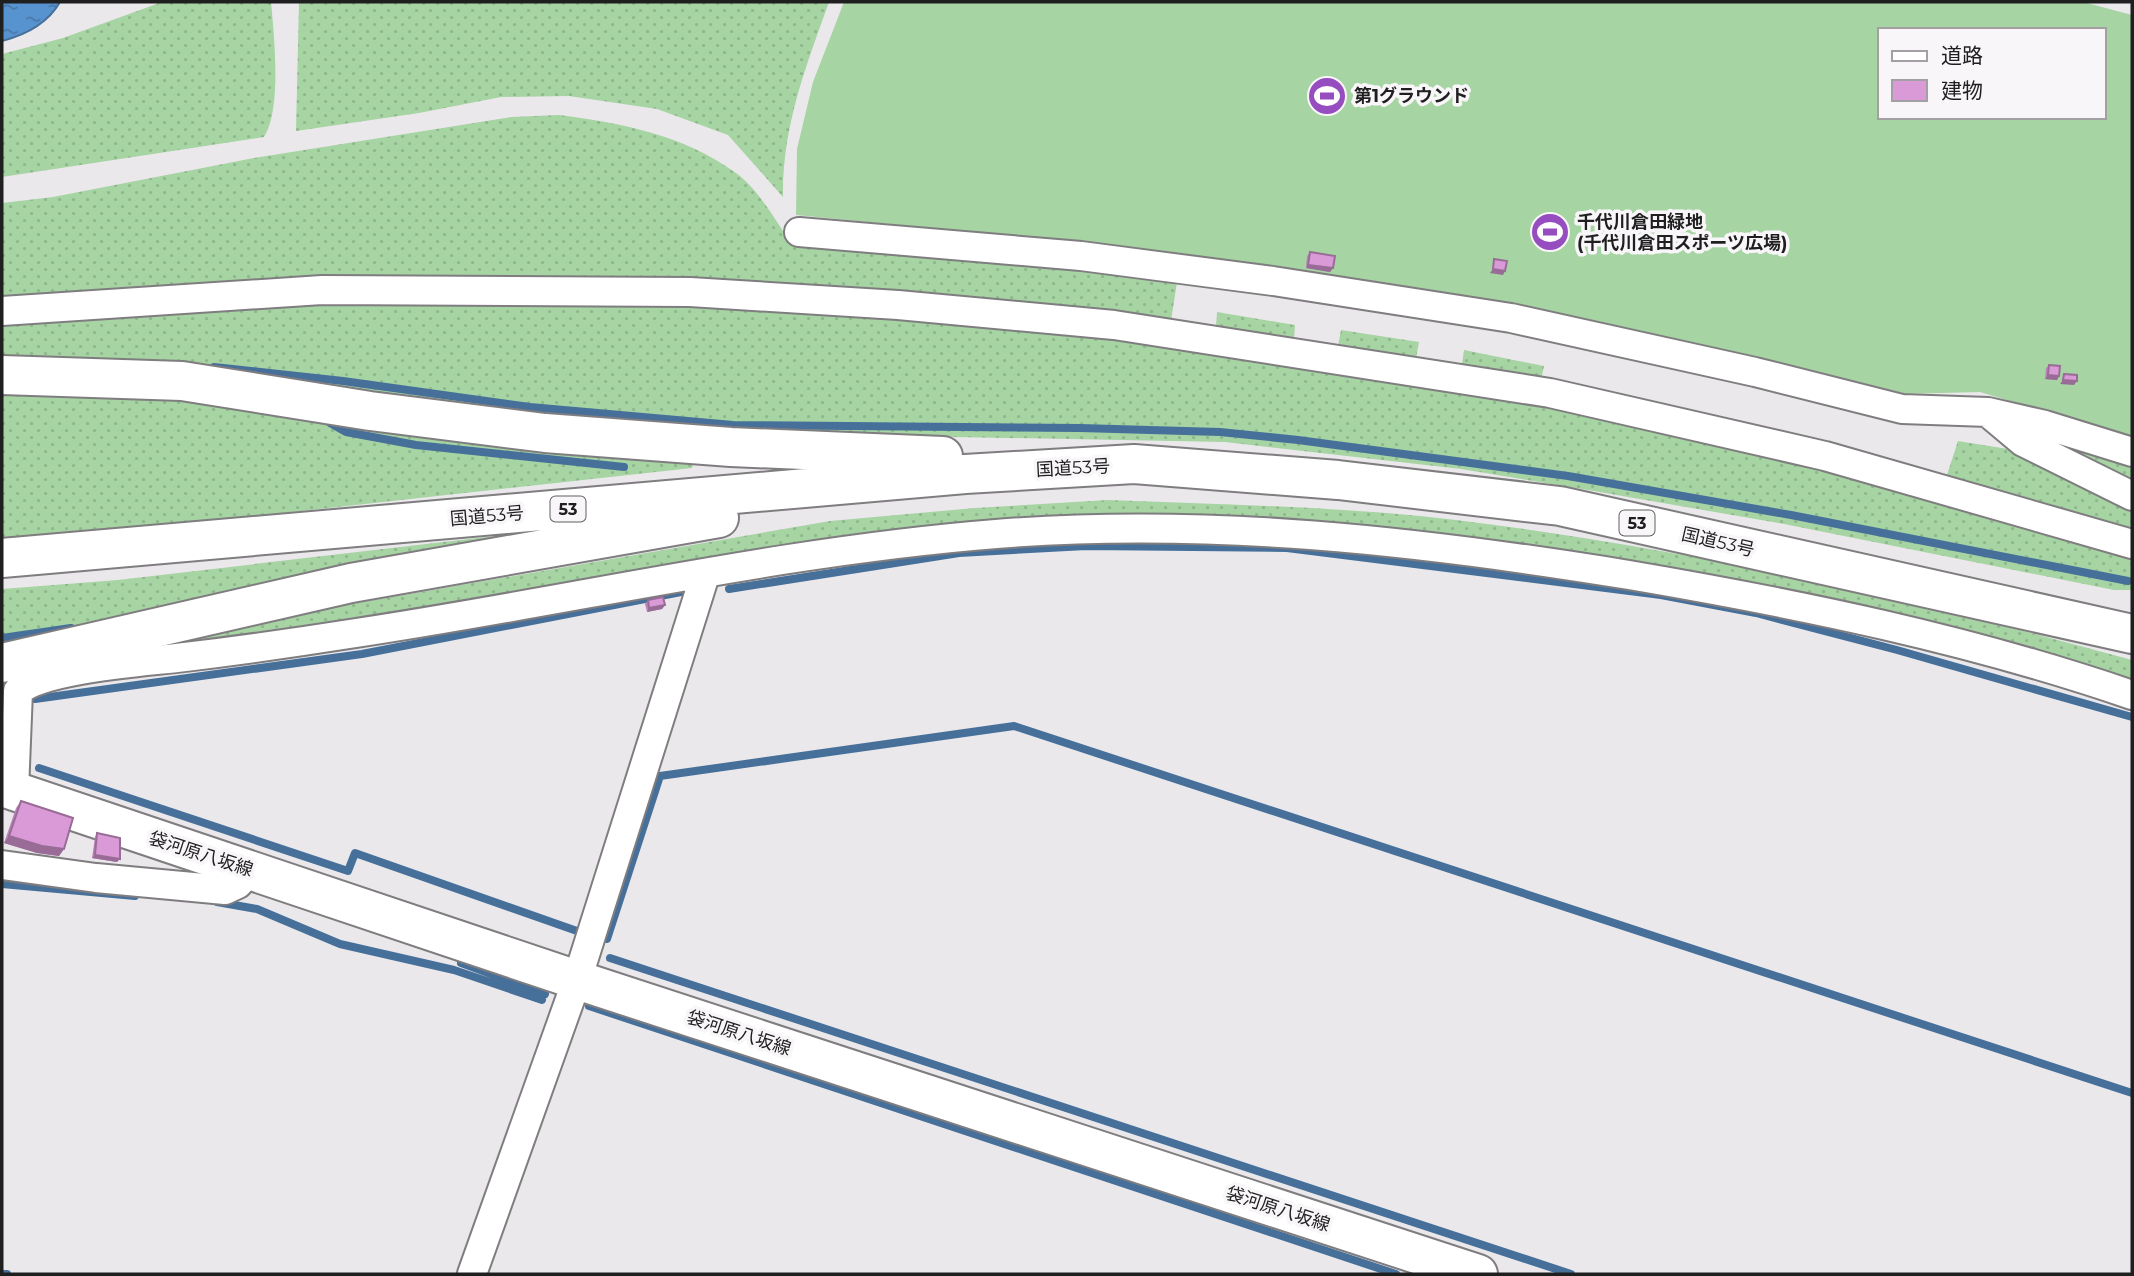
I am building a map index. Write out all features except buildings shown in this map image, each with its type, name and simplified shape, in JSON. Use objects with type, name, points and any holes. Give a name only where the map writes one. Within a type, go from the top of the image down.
[{"type":"main road","points":[[2,375],[182,381],[370,411],[598,437],[731,447],[1134,464]]},
{"type":"main road","name":"国道53号","points":[[2,558],[965,474],[1134,464],[1338,480],[1560,506],[2132,634]]},
{"type":"main road","points":[[2,663],[351,583],[965,474]]},
{"type":"main road","name":"袋河原八坂線","points":[[8,789],[577,980],[1478,1274]]},
{"type":"street","points":[[799,232],[1081,256],[1273,281],[1511,318],[1755,372],[1902,409],[1988,412],[2045,425],[2132,452]]},
{"type":"street","points":[[2,311],[322,290],[690,292],[898,305],[1114,325],[1550,393],[1825,456],[2132,544]]},
{"type":"street","points":[[1988,412],[2023,442],[2132,496]]},
{"type":"street","points":[[8,789],[18,691],[28,683],[102,668],[493,613],[885,545],[1000,533],[1151,530],[1314,534],[1479,551],[1745,595],[1860,619],[2079,677],[2132,695]]},
{"type":"street","points":[[472,1274],[577,980],[705,575]]},
{"type":"street","points":[[2,865],[225,890],[238,884],[250,870]]},
{"type":"green space","points":[[162,2],[271,2],[275,91],[270,125],[264,137],[2,177],[2,54],[63,38]]},
{"type":"green space","points":[[299,2],[829,2],[804,73],[791,121],[783,197],[728,135],[657,109],[569,96],[501,97],[419,113],[296,131]]},
{"type":"green space","name":"千代川倉田緑地 (千代川倉田スポーツ広場)","points":[[844,2],[2083,2],[2132,15],[2132,438],[1980,392],[1901,394],[1748,355],[1484,300],[1138,248],[796,215],[797,149],[813,82]]},
{"type":"green space","points":[[559,115],[606,122],[651,133],[695,149],[716,160],[752,188],[792,245],[947,256],[1177,282],[1171,321],[830,292],[575,277],[307,279],[2,298],[2,203],[53,197],[254,158],[511,117]]},
{"type":"green space","points":[[352,303],[705,307],[1069,332],[1472,393],[1712,439],[2132,553],[2132,590],[2114,590],[1784,524],[1461,469],[1225,442],[690,432],[2,361],[2,321]]},
{"type":"green space","points":[[1217,312],[1295,325],[1294,340],[1216,327]]},
{"type":"green space","points":[[1341,330],[1419,342],[1416,358],[1338,346]]},
{"type":"green space","points":[[1464,350],[1544,366],[1541,380],[1462,364]]},
{"type":"green space","points":[[2,391],[131,393],[694,460],[692,468],[2,544]]},
{"type":"green space","points":[[2025,433],[2132,464],[2132,488]]},
{"type":"green space","points":[[1958,441],[2014,450],[2132,506],[2132,533],[1946,478]]},
{"type":"green space","points":[[1108,500],[1413,515],[1627,545],[1881,596],[2132,660],[2132,686],[1897,619],[1122,520],[395,621],[151,648],[300,613],[830,521]]},
{"type":"green space","points":[[529,532],[2,651],[2,589],[118,580]]},
{"type":"water","points":[[2,2],[60,2],[49,16],[35,27],[2,41]]},
{"type":"waterway","points":[[214,367],[343,381],[530,407],[733,425],[1080,428],[1220,432],[1298,440],[1568,476],[1791,515],[2128,581]]},
{"type":"waterway","points":[[330,423],[346,432],[416,445],[624,467]]},
{"type":"waterway","points":[[729,589],[959,553],[1086,546],[1287,548],[1661,595],[1756,613],[2132,717]]},
{"type":"waterway","points":[[35,699],[362,654],[681,592]]},
{"type":"waterway","points":[[2,638],[71,628]]},
{"type":"waterway","points":[[607,939],[660,776],[1014,726],[2132,1093]]},
{"type":"waterway","points":[[39,768],[348,871],[355,853],[577,931]]},
{"type":"waterway","points":[[2,884],[135,896]]},
{"type":"waterway","points":[[217,902],[257,909],[340,944],[454,970],[542,1000]]},
{"type":"waterway","points":[[610,958],[1571,1274]]},
{"type":"waterway","points":[[461,963],[545,994]]},
{"type":"waterway","points":[[589,1006],[1396,1274]]},
{"type":"waterway","points":[[2,1274],[7,1274]]},
{"type":"place","name":"第1グラウンド","points":[[1327,96]]},
{"type":"place","name":"千代川倉田緑地 (千代川倉田スポーツ広場)","points":[[1550,232]]}]
